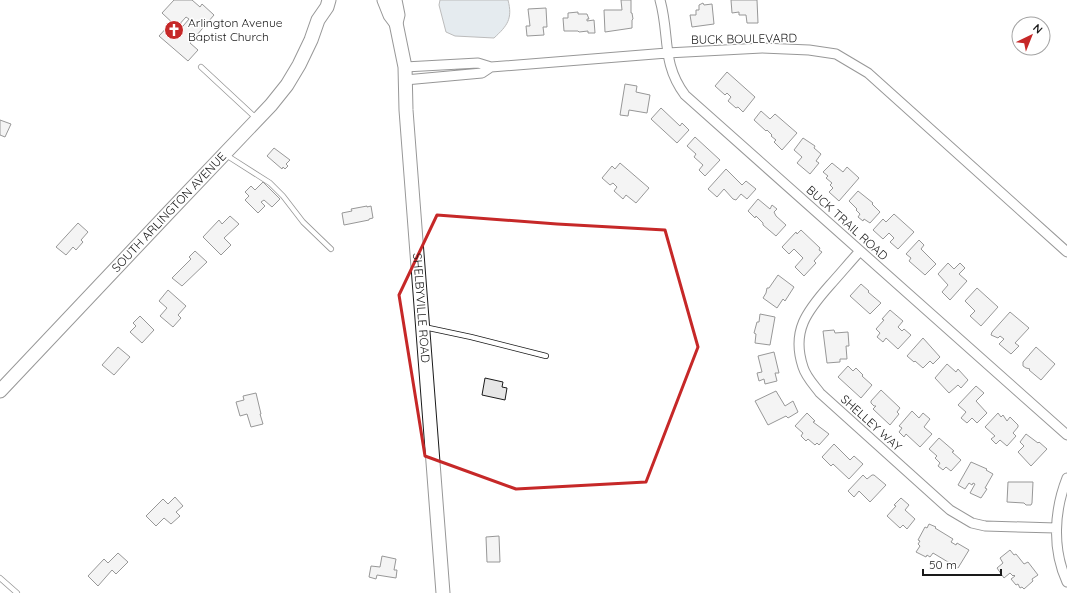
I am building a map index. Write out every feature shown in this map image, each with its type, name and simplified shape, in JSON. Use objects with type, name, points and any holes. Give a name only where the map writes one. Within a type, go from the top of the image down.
[{"type":"main road","name":"SOUTH ARLINGTON AVENUE","points":[[0,392],[271,105],[287,84],[311,40],[318,20],[320,0]]},
{"type":"main road","name":"SOUTH ARLINGTON AVENUE","points":[[318,20],[327,7],[329,0]]},
{"type":"main road","points":[[384,0],[390,15],[396,23]]},
{"type":"main road","points":[[394,0],[398,15],[396,23]]},
{"type":"main road","name":"SHELBYVILLE ROAD","points":[[396,23],[405,74],[406,110],[443,593]]},
{"type":"street","name":"BUCK TRAIL ROAD","points":[[660,0],[672,73],[685,95],[1067,435]]},
{"type":"street","name":"BUCK BOULEVARD","points":[[405,74],[478,63],[491,67],[668,53],[762,48],[809,50],[836,54],[868,73],[1067,252]]},
{"type":"street","name":"BUCK BOULEVARD","points":[[405,74],[482,73],[491,67]]},
{"type":"street","name":"SHELLEY WAY","points":[[860,250],[813,304],[802,325],[800,354],[803,367],[813,386],[934,496],[962,518],[972,523],[984,526],[1056,528]]},
{"type":"street","points":[[1067,478],[1059,502],[1056,528],[1057,546],[1067,582]]},
{"type":"lane","points":[[201,67],[257,119]]},
{"type":"lane","points":[[224,154],[270,183],[283,196],[303,222],[331,249]]},
{"type":"lane","points":[[423,326],[546,356]]},
{"type":"lane","points":[[0,578],[17,593]]},
{"type":"highlighted area","points":[[437,215],[665,230],[698,347],[646,482],[516,489],[425,456],[399,295]]},
{"type":"shaded area","points":[[440,0],[508,0],[510,12],[508,22],[494,38],[455,36],[446,32],[439,5]]},
{"type":"building","points":[[174,0],[192,0],[200,7],[202,4],[214,15],[190,43],[198,50],[188,61],[159,36],[170,24],[178,32],[189,19],[186,17],[177,27],[162,13]]},
{"type":"building","points":[[621,0],[631,0],[631,13],[633,19],[632,28],[605,32],[604,10],[622,10]]},
{"type":"building","points":[[731,0],[757,0],[758,23],[747,23],[746,15],[739,15],[739,12],[732,13]]},
{"type":"building","points":[[703,3],[704,5],[712,4],[714,24],[692,27],[690,15],[696,15],[696,10],[699,10],[699,5]]},
{"type":"building","points":[[546,8],[547,27],[543,27],[544,35],[527,36],[526,26],[530,26],[528,9]]},
{"type":"building","points":[[578,12],[578,14],[587,14],[589,19],[587,19],[587,21],[594,20],[595,33],[588,33],[588,31],[564,31],[563,18],[568,18],[568,13]]},
{"type":"building","points":[[727,72],[755,97],[743,112],[728,101],[731,97],[727,93],[725,95],[715,86]]},
{"type":"building","points":[[625,84],[637,86],[636,92],[650,95],[647,113],[629,110],[628,116],[620,115]]},
{"type":"building","points":[[661,108],[680,126],[682,123],[689,130],[677,143],[651,119]]},
{"type":"building","points":[[761,111],[770,119],[775,114],[797,133],[782,150],[774,142],[776,140],[771,136],[772,135],[754,120]]},
{"type":"building","points":[[0,120],[11,124],[5,137],[0,135]]},
{"type":"building","points":[[695,137],[720,160],[705,176],[699,170],[703,165],[694,157],[696,154],[687,146]]},
{"type":"building","points":[[803,138],[815,146],[814,148],[821,154],[816,161],[819,163],[810,174],[797,163],[802,157],[794,150]]},
{"type":"building","points":[[274,148],[290,160],[286,164],[288,166],[285,169],[283,167],[282,169],[267,156]]},
{"type":"building","points":[[620,163],[649,188],[636,203],[626,195],[623,199],[614,191],[617,187],[613,183],[610,185],[602,178],[612,166],[615,169]]},
{"type":"building","points":[[832,163],[843,172],[847,167],[859,178],[839,201],[829,192],[833,188],[830,185],[832,183],[826,178],[828,176],[823,172]]},
{"type":"building","points":[[726,169],[742,185],[746,181],[756,189],[747,199],[741,194],[736,200],[733,199],[724,189],[717,197],[708,189]]},
{"type":"building","points":[[263,182],[280,199],[272,207],[264,200],[261,202],[265,206],[258,213],[245,200],[249,196],[245,192],[251,186],[255,190]]},
{"type":"building","points":[[858,191],[873,203],[872,204],[880,212],[870,223],[864,219],[863,221],[858,217],[860,214],[849,201]]},
{"type":"building","points":[[758,199],[770,209],[772,205],[777,209],[774,212],[776,216],[786,225],[776,236],[763,225],[763,223],[756,216],[755,218],[748,211]]},
{"type":"building","points":[[371,206],[373,218],[344,225],[342,213],[352,211],[351,209]]},
{"type":"building","points":[[894,214],[914,232],[898,249],[890,242],[894,238],[889,233],[883,239],[873,230],[883,219],[886,222]]},
{"type":"building","points":[[230,216],[239,224],[224,238],[231,245],[221,255],[203,237],[219,220],[222,224]]},
{"type":"building","points":[[78,223],[88,232],[81,240],[83,242],[76,250],[73,247],[66,255],[56,247]]},
{"type":"building","points":[[801,230],[820,248],[819,250],[822,252],[814,261],[816,263],[804,276],[795,267],[803,258],[794,249],[789,254],[782,247],[796,232],[797,234]]},
{"type":"building","points":[[919,240],[924,245],[921,249],[936,264],[925,275],[909,261],[911,258],[906,254]]},
{"type":"building","points":[[195,251],[207,262],[182,286],[172,278],[191,259],[189,257]]},
{"type":"building","points":[[948,263],[954,269],[960,263],[965,268],[959,274],[967,281],[950,300],[942,292],[948,285],[938,274]]},
{"type":"building","points":[[778,275],[794,287],[785,301],[783,299],[777,308],[763,298],[767,288],[769,288]]},
{"type":"building","points":[[861,284],[881,303],[870,314],[850,296]]},
{"type":"building","points":[[977,288],[998,307],[981,326],[970,316],[975,311],[965,301]]},
{"type":"building","points":[[168,290],[186,306],[178,315],[181,318],[173,327],[160,316],[167,308],[159,301]]},
{"type":"building","points":[[890,310],[903,321],[898,327],[902,331],[904,329],[911,335],[898,349],[886,338],[883,342],[877,337],[880,333],[876,329]]},
{"type":"building","points":[[1010,312],[1029,328],[1015,343],[1019,346],[1011,354],[999,344],[1004,339],[1000,336],[998,338],[991,335]]},
{"type":"building","points":[[760,314],[775,317],[770,345],[755,343],[756,334],[754,333],[757,322],[759,322]]},
{"type":"building","points":[[140,316],[154,330],[142,343],[130,332],[136,326],[133,323]]},
{"type":"building","points":[[834,330],[835,333],[848,332],[849,346],[846,346],[847,359],[840,359],[840,362],[827,363],[823,331]]},
{"type":"building","points":[[923,338],[940,357],[933,364],[930,361],[923,368],[907,356]]},
{"type":"building","points":[[118,347],[130,357],[114,375],[102,365]]},
{"type":"building","points":[[1036,347],[1055,364],[1041,380],[1029,370],[1030,369],[1023,366],[1023,362]]},
{"type":"building","points":[[774,352],[779,373],[775,373],[777,381],[765,384],[764,379],[759,381],[757,373],[762,372],[758,356]]},
{"type":"building","points":[[947,364],[956,372],[958,369],[968,380],[961,388],[958,385],[949,393],[935,378]]},
{"type":"building","points":[[848,366],[853,371],[856,368],[872,385],[861,398],[838,377]]},
{"type":"building","points":[[485,378],[503,382],[502,387],[507,388],[505,400],[482,395]]},
{"type":"building","points":[[976,386],[984,393],[976,401],[987,413],[977,423],[972,418],[967,423],[961,418],[966,412],[958,405]]},
{"type":"building","points":[[881,390],[900,408],[897,412],[899,414],[890,425],[873,409],[876,406],[871,403],[871,401]]},
{"type":"building","points":[[776,391],[785,406],[793,401],[798,412],[788,418],[786,416],[768,425],[755,401]]},
{"type":"building","points":[[256,393],[263,424],[251,427],[247,414],[240,416],[236,402],[244,400],[243,396]]},
{"type":"building","points":[[912,411],[919,418],[923,413],[930,419],[924,427],[932,434],[920,447],[906,434],[904,437],[899,432],[902,428],[899,426]]},
{"type":"building","points":[[807,413],[815,421],[813,422],[829,434],[819,445],[817,443],[815,445],[808,439],[806,441],[801,436],[803,433],[795,426]]},
{"type":"building","points":[[998,413],[1001,417],[1003,415],[1007,421],[1010,417],[1018,425],[1013,433],[1016,436],[1007,446],[1000,440],[996,444],[991,439],[995,436],[985,427]]},
{"type":"building","points":[[1026,434],[1047,449],[1031,466],[1018,452],[1024,446],[1020,442]]},
{"type":"building","points":[[939,438],[954,451],[952,452],[961,460],[951,471],[946,467],[943,470],[938,466],[940,463],[935,458],[937,456],[929,449]]},
{"type":"building","points":[[834,444],[850,460],[854,456],[863,464],[849,479],[833,464],[831,466],[822,457]]},
{"type":"building","points":[[971,462],[987,469],[986,470],[993,474],[985,488],[987,489],[981,498],[970,493],[975,484],[973,483],[972,485],[969,483],[965,489],[958,485]]},
{"type":"building","points":[[863,475],[867,479],[874,475],[886,485],[870,502],[859,491],[854,497],[848,491]]},
{"type":"building","points":[[1008,482],[1033,482],[1031,505],[1007,502]]},
{"type":"building","points":[[175,497],[183,506],[176,512],[180,516],[171,524],[164,518],[156,526],[146,516],[163,499],[168,504]]},
{"type":"building","points":[[901,498],[909,505],[905,510],[915,519],[907,529],[903,525],[900,528],[887,516],[896,506],[894,505]]},
{"type":"building","points":[[929,524],[953,539],[951,542],[956,545],[957,543],[969,550],[958,568],[933,553],[930,557],[927,555],[926,557],[916,552],[920,546],[918,544],[920,541],[918,540],[925,527],[927,528]]},
{"type":"building","points":[[499,536],[500,562],[487,562],[486,537]]},
{"type":"building","points":[[1010,550],[1014,555],[1016,554],[1024,564],[1028,562],[1038,575],[1032,579],[1033,581],[1024,589],[1022,587],[1020,588],[1018,584],[1016,585],[1011,579],[1015,576],[1014,575],[1013,576],[1010,573],[1004,578],[997,568],[1003,563],[1000,558]]},
{"type":"building","points":[[118,553],[128,562],[116,574],[112,570],[98,586],[88,576],[104,559],[108,563]]},
{"type":"building","points":[[382,556],[396,559],[394,570],[397,570],[396,578],[377,575],[376,579],[369,577],[371,566],[380,567]]},
{"type":"place","name":"Arlington Avenue Baptist Church","points":[[174,30]]}]
